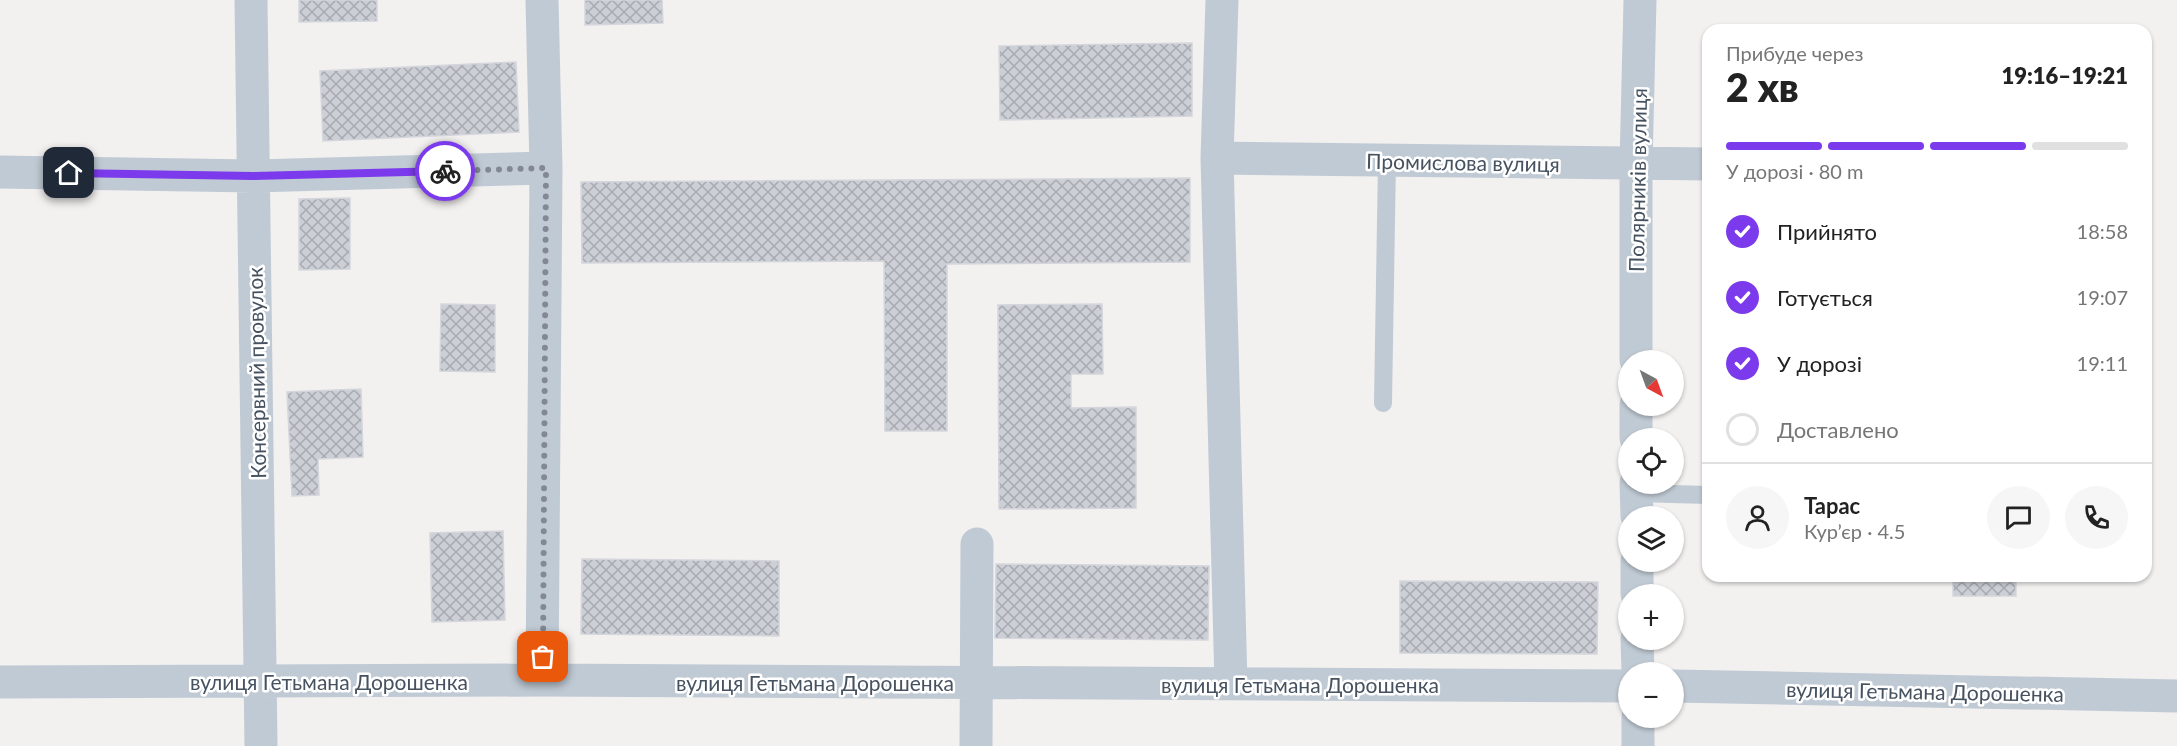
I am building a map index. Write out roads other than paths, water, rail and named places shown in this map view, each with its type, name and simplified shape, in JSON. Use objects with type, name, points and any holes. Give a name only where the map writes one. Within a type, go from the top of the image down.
[{"type":"street","name":"Консервний провулок","points":[[251,0],[261,746]]},
{"type":"street","points":[[542,0],[546,168],[543,680]]},
{"type":"street","points":[[1222,0],[1217,158],[1231,683]]},
{"type":"street","name":"Полярників вулиця","points":[[1636,350],[1636,165],[1640,0]]},
{"type":"street","name":"Промислова вулиця","points":[[1217,158],[1702,164]]},
{"type":"street","points":[[0,172],[253,176],[546,168]]},
{"type":"street","points":[[976,746],[977,544]]},
{"type":"street","name":"вулиця Гетьмана Дорошенка","points":[[0,682],[543,680],[1618,686]]},
{"type":"street","name":"вулиця Гетьмана Дорошенка","points":[[1684,686],[2177,696]]},
{"type":"street","points":[[1638,728],[1638,746]]},
{"type":"lane","points":[[1383,403],[1387,161]]},
{"type":"lane","points":[[1636,497],[1702,495]]}]
